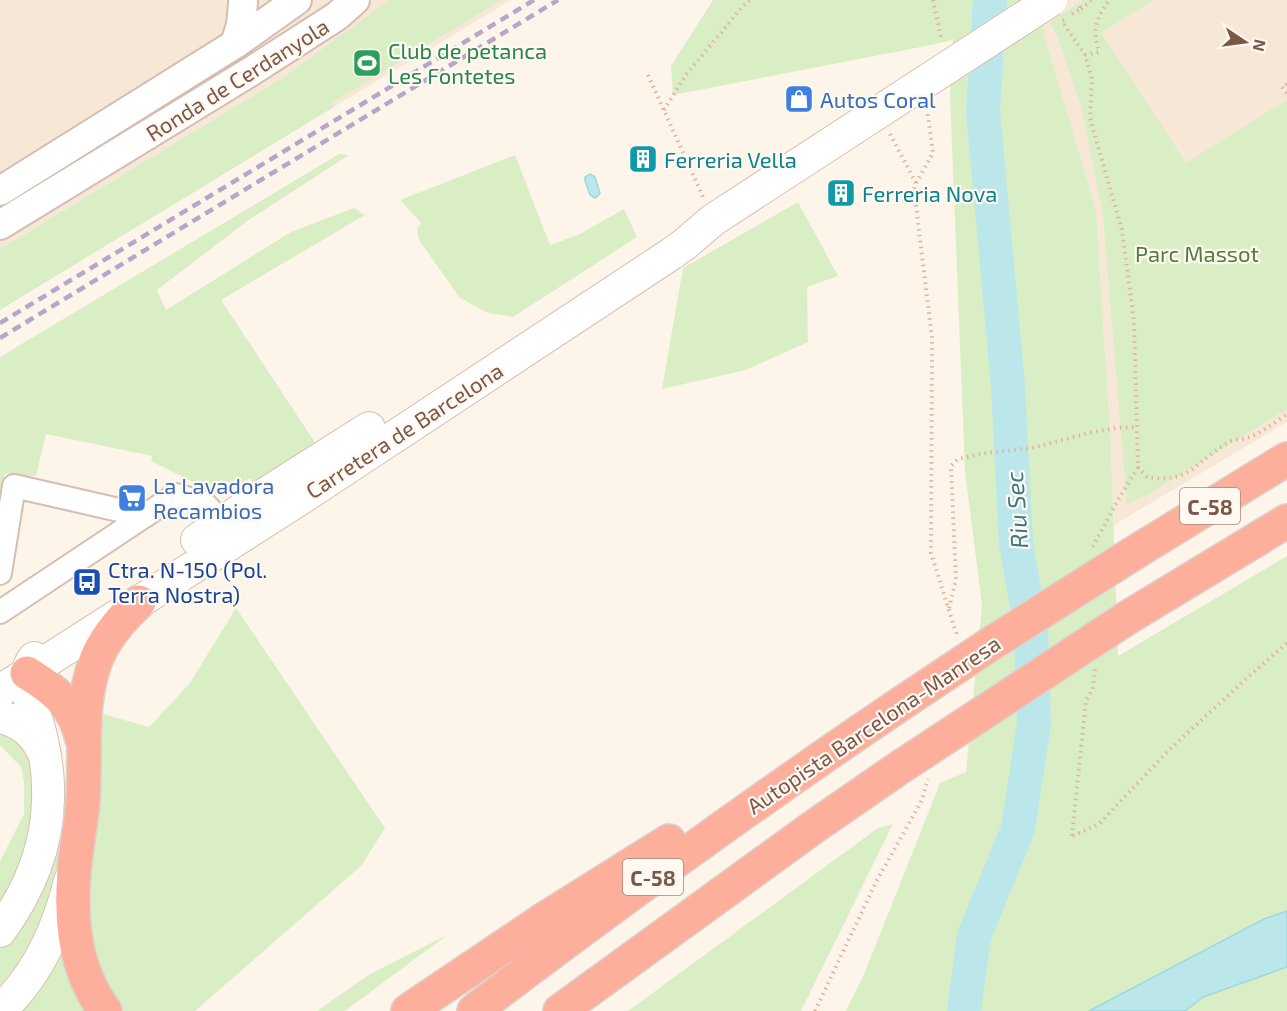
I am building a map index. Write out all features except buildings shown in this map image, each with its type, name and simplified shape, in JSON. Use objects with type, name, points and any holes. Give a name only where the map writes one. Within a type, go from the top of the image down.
[{"type":"highway","name":"Autopista Barcelona-Manresa","points":[[474,1011],[664,868],[835,748],[989,645],[1287,459]]},
{"type":"highway","name":"C-58","points":[[568,1007],[815,826],[902,766],[1127,618],[1287,521]]},
{"type":"highway","points":[[105,1011],[90,987],[77,952],[73,927],[72,908],[76,856],[83,802],[84,718],[86,697],[96,660],[112,631],[139,602]]},
{"type":"highway","points":[[9,673],[46,685],[64,702],[75,718],[84,750]]},
{"type":"highway","points":[[408,1011],[543,920],[723,806],[835,748]]},
{"type":"main road","name":"Carretera de Barcelona","points":[[0,691],[9,673],[139,602],[215,554],[571,321],[685,244],[712,220],[877,113],[919,100],[1070,4]]},
{"type":"main road","name":"Carretera de Barcelona","points":[[9,673],[31,662],[72,630],[94,607],[248,505],[678,232],[712,220]]},
{"type":"main road","points":[[435,410],[452,389],[475,373],[484,354],[497,355],[554,325],[571,321]]},
{"type":"main road","points":[[0,931],[12,915],[35,869],[42,848],[48,801],[48,778],[41,736],[30,701],[9,673]]},
{"type":"main road","points":[[0,717],[17,722],[27,729],[34,736],[45,758]]},
{"type":"main road","points":[[0,1011],[28,978],[47,946],[64,905],[76,856]]},
{"type":"street","name":"Ronda de Cerdanyola","points":[[0,191],[235,44],[241,25],[258,11],[297,0]]},
{"type":"street","name":"Ronda de Cerdanyola","points":[[258,11],[273,30],[291,30],[343,0]]},
{"type":"street","name":"Ronda de Cerdanyola","points":[[0,225],[277,55],[337,16],[356,0]]},
{"type":"street","name":"Ronda de Cerdanyola","points":[[116,154],[139,126],[256,54],[265,35],[258,11]]},
{"type":"street","points":[[0,573],[14,486],[145,516]]},
{"type":"street","points":[[0,612],[176,495],[204,503],[223,523]]},
{"type":"path","points":[[664,111],[685,75],[750,0]]},
{"type":"path","points":[[933,0],[941,37]]},
{"type":"path","points":[[1092,549],[1138,467],[1134,321],[1122,230],[1090,118],[1092,79],[1085,55],[1062,21],[1070,4],[1096,0]]},
{"type":"path","points":[[1085,55],[1100,52],[1095,32],[1097,21],[1109,0]]},
{"type":"path","points":[[648,75],[712,220]]},
{"type":"path","points":[[1287,84],[1282,87],[1287,94]]},
{"type":"path","points":[[919,100],[933,153],[914,189],[932,338],[931,554],[938,576]]},
{"type":"path","points":[[877,113],[916,183]]},
{"type":"path","points":[[1138,467],[1147,477],[1153,478],[1170,478],[1186,474],[1231,441],[1249,438],[1287,414]]},
{"type":"path","points":[[949,609],[956,580],[951,466],[958,459],[986,453],[1032,448],[1093,432],[1137,427]]},
{"type":"path","points":[[1095,669],[1093,689],[1086,700],[1072,836],[1100,824],[1169,750],[1287,644]]},
{"type":"path","points":[[815,1011],[876,882]]},
{"type":"shaded area","points":[[0,0],[511,0],[334,107],[330,44],[284,77],[0,249]]},
{"type":"shaded area","name":"Parc Massot","points":[[1046,0],[1287,0],[1287,422],[1114,525],[1096,210],[1044,34]]},
{"type":"green space","points":[[389,0],[501,0],[332,103],[334,107],[0,310],[0,249],[284,77]]},
{"type":"green space","points":[[713,0],[1046,0],[1044,34],[1096,210],[1111,447],[1118,656],[1287,556],[1287,911],[1263,919],[1089,1011],[846,1011],[865,972],[940,783],[966,772],[982,605],[965,472],[950,95],[953,40],[673,95],[671,66]]},
{"type":"green space","name":"Parc Massot","points":[[1083,0],[1153,0],[1101,33],[1186,163],[1287,100],[1287,409],[1149,494],[1127,504],[1103,216],[1082,109],[1058,38],[1050,22]]},
{"type":"green space","points":[[339,154],[349,155],[250,219],[157,290],[166,310],[291,232],[354,208],[365,215],[221,300],[318,447],[256,488],[250,478],[221,496],[151,461],[152,456],[46,434],[36,476],[5,474],[0,493],[0,357]]},
{"type":"green space","points":[[515,155],[550,245],[580,234],[624,209],[637,237],[513,317],[488,313],[460,298],[419,240],[417,229],[421,223],[400,200]]},
{"type":"green space","points":[[798,202],[838,276],[807,287],[808,342],[746,370],[662,389],[683,268]]},
{"type":"green space","points":[[236,608],[385,828],[361,866],[195,1011],[122,1011],[106,989],[94,961],[86,909],[103,714],[149,727],[190,683]]},
{"type":"green space","points":[[0,728],[28,744],[40,808],[0,918],[0,861],[24,814],[24,782],[21,767],[0,745]]},
{"type":"green space","points":[[73,781],[70,829],[44,925],[0,996],[0,944],[57,782]]},
{"type":"green space","points":[[893,824],[801,1011],[628,1011],[878,828]]},
{"type":"green space","points":[[447,935],[345,1011],[317,1011],[370,974]]},
{"type":"green space","points":[[63,944],[91,1011],[20,1011]]},
{"type":"green space","points":[[1287,967],[1287,1011],[1185,1011],[1203,997]]},
{"type":"water","points":[[590,174],[595,177],[600,193],[595,198],[590,195],[585,181],[585,177]]},
{"type":"water","points":[[1287,911],[1287,967],[1203,997],[1185,1011],[1089,1011],[1264,919]]},
{"type":"waterway","name":"Riu Sec","points":[[964,1011],[974,936],[1018,829],[1034,723],[1031,629],[1016,544],[1008,385],[983,111],[990,0]]},
{"type":"railway","points":[[0,323],[534,0]]},
{"type":"railway","points":[[0,338],[558,0]]},
{"type":"place","name":"Club de petanca Les Fontetes","points":[[367,63]]},
{"type":"place","name":"Autos Coral","points":[[799,99]]},
{"type":"place","name":"Ferreria Vella","points":[[643,159]]},
{"type":"place","name":"Ferreria Nova","points":[[841,193]]},
{"type":"place","name":"La Lavadora Recambios","points":[[132,498]]},
{"type":"place","name":"Ctra. N-150 (Pol. Terra Nostra)","points":[[87,582]]}]
